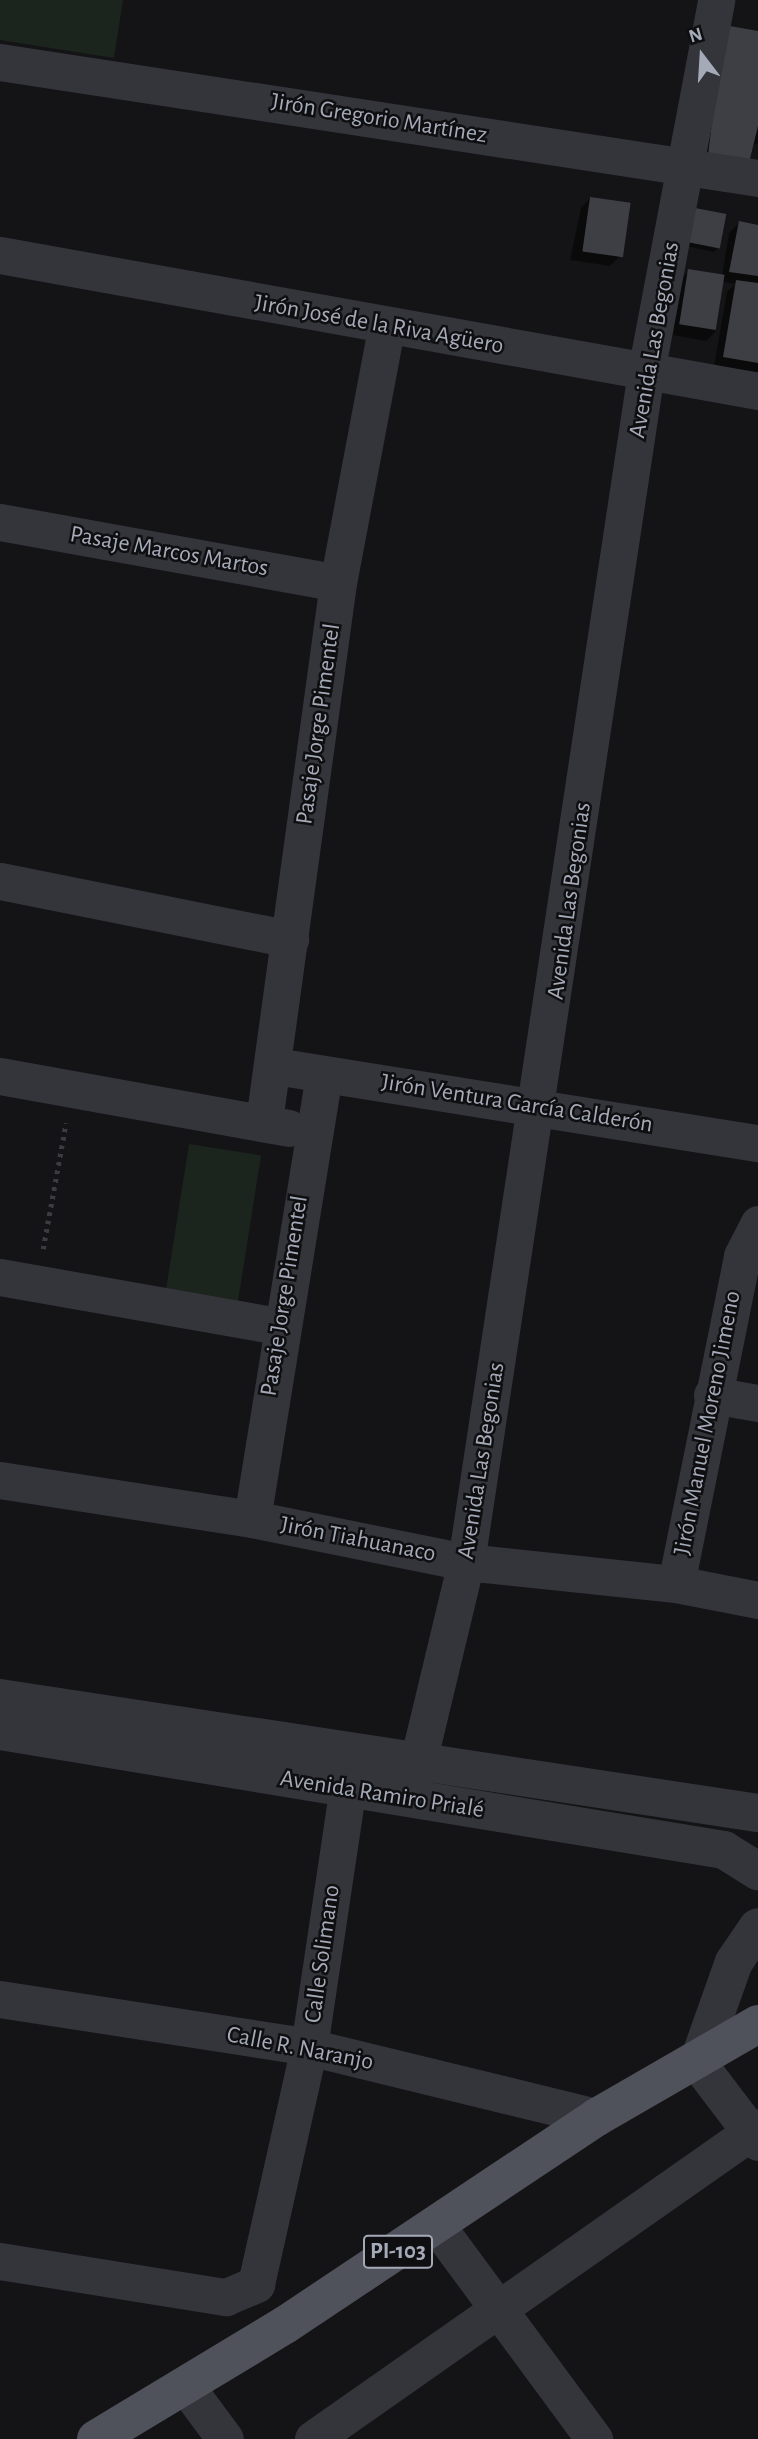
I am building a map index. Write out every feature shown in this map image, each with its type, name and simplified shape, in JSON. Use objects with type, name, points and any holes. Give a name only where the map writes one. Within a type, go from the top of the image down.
[{"type":"main road","name":"PI-103","points":[[96,2439],[437,2226],[597,2117],[698,2063],[758,2024]]},
{"type":"street","name":"Avenida Las Begonias","points":[[409,1798],[466,1562],[540,1105],[646,372],[716,0]]},
{"type":"street","name":"Jirón Gregorio Martínez","points":[[0,62],[687,165],[758,178]]},
{"type":"street","name":"Jirón José de la Riva Agüero","points":[[0,255],[386,328],[758,391]]},
{"type":"street","name":"Pasaje Jorge Pimentel","points":[[264,1121],[275,1066],[338,583],[386,328]]},
{"type":"street","name":"Pasaje Marcos Martos","points":[[0,522],[338,583]]},
{"type":"street","points":[[0,881],[290,939]]},
{"type":"street","name":"Jirón Ventura García Calderón","points":[[275,1066],[540,1105],[758,1143]]},
{"type":"street","name":"Pasaje Jorge Pimentel","points":[[252,1519],[310,1134],[324,1074]]},
{"type":"street","points":[[0,1076],[264,1121],[310,1134]]},
{"type":"street","name":"Jirón Manuel Moreno Jimeno","points":[[676,1584],[742,1256],[758,1224]]},
{"type":"street","points":[[0,1277],[279,1326]]},
{"type":"street","points":[[712,1395],[758,1403]]},
{"type":"street","name":"Jirón Tiahuanaco","points":[[0,1480],[252,1519],[466,1562],[676,1584],[758,1600]]},
{"type":"street","name":"Avenida Ramiro Prialé","points":[[0,1698],[758,1814]]},
{"type":"street","name":"Avenida Ramiro Prialé","points":[[0,1731],[346,1791],[409,1798],[723,1850],[758,1871]]},
{"type":"street","name":"Calle Solimano","points":[[0,2261],[226,2297],[256,2284],[309,2047],[353,1754]]},
{"type":"street","points":[[313,2439],[755,2134],[698,2063],[734,1962],[758,1927]]},
{"type":"street","name":"Calle R. Naranjo","points":[[0,1999],[309,2047],[597,2117]]},
{"type":"street","points":[[437,2226],[594,2439]]},
{"type":"street","points":[[185,2385],[225,2439]]},
{"type":"path","points":[[37,1283],[72,1088]]},
{"type":"shaded area","points":[[0,0],[123,0],[114,58],[0,40]]},
{"type":"shaded area","points":[[189,1144],[261,1155],[237,1306],[165,1294]]},
{"type":"building","points":[[724,25],[758,31],[758,126],[749,163],[708,155]]},
{"type":"building","points":[[590,197],[631,203],[623,257],[582,251]]},
{"type":"building","points":[[695,208],[726,214],[720,248],[688,242]]},
{"type":"building","points":[[739,221],[758,225],[758,276],[729,272]]},
{"type":"building","points":[[688,269],[725,275],[716,330],[679,324]]},
{"type":"building","points":[[736,280],[758,283],[758,363],[723,357]]}]
